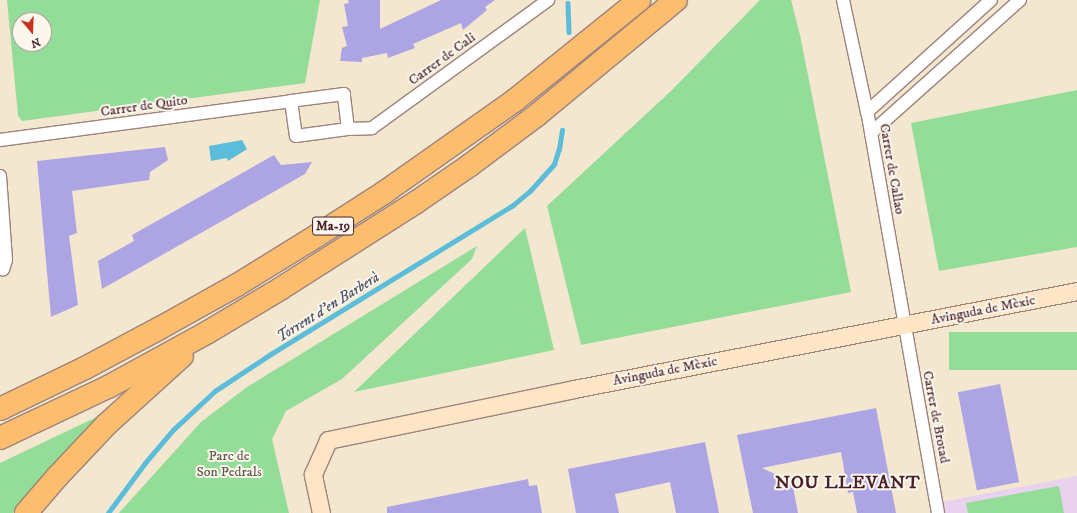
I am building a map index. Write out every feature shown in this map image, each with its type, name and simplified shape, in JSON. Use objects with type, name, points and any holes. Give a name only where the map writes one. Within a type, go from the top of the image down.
[{"type":"highway","name":"Ma-19","points":[[0,409],[85,368],[237,285],[398,184],[514,101],[639,0]]},
{"type":"highway","name":"Ma-19","points":[[0,438],[108,387],[208,332],[354,243],[470,165],[537,115],[676,0]]},
{"type":"highway","points":[[26,513],[57,477],[107,424],[208,332]]},
{"type":"street","name":"Carrer de Cali","points":[[348,129],[372,128],[548,0]]},
{"type":"street","points":[[842,0],[867,112]]},
{"type":"street","name":"Carrer de Callao","points":[[904,326],[867,112],[991,0]]},
{"type":"street","points":[[871,133],[1020,0]]},
{"type":"street","name":"Carrer de Quito","points":[[0,140],[344,94],[348,129]]},
{"type":"street","points":[[291,101],[296,136],[348,129]]},
{"type":"street","points":[[0,176],[6,260],[3,270]]},
{"type":"street","name":"Avinguda de Mèxic","points":[[321,513],[313,474],[328,440],[574,388],[1077,292]]},
{"type":"street","name":"Carrer de Brotad","points":[[904,326],[938,513]]},
{"type":"shaded area","points":[[1077,476],[1077,513],[945,513],[942,502]]},
{"type":"green space","points":[[7,0],[320,0],[305,83],[22,121],[18,116]]},
{"type":"green space","points":[[760,0],[791,0],[800,35],[851,292],[581,345],[547,206],[672,90]]},
{"type":"green space","points":[[1077,90],[1077,247],[939,271],[911,123]]},
{"type":"green space","points":[[525,228],[554,350],[354,392]]},
{"type":"green space","name":"Parc de Son Pedrals","points":[[477,246],[472,259],[342,379],[286,411],[272,439],[289,513],[119,513],[201,422],[247,387]]},
{"type":"green space","points":[[949,332],[1077,332],[1077,370],[949,370]]},
{"type":"green space","points":[[103,414],[13,513],[0,513],[0,463]]},
{"type":"green space","points":[[1059,486],[1064,513],[968,513],[966,503]]},
{"type":"water","points":[[242,140],[247,149],[228,161],[227,158],[211,161],[209,146]]},
{"type":"building","points":[[348,0],[380,0],[380,29],[441,0],[495,0],[485,7],[487,10],[463,30],[461,23],[413,44],[415,48],[388,58],[387,53],[362,58],[362,62],[340,61],[342,48],[347,46],[342,27],[348,26],[344,4],[349,3]]},
{"type":"building","points":[[165,147],[168,160],[150,172],[149,180],[72,191],[77,233],[69,236],[78,305],[51,317],[37,161]]},
{"type":"building","points":[[274,155],[281,165],[312,162],[305,174],[102,289],[98,261],[134,241],[132,235]]},
{"type":"building","points":[[1000,384],[1019,482],[977,490],[958,392]]},
{"type":"building","points":[[876,408],[896,513],[857,513],[853,492],[848,493],[841,452],[762,468],[792,482],[798,513],[753,513],[737,435]]},
{"type":"building","points":[[705,442],[719,513],[676,513],[670,482],[615,494],[619,513],[576,513],[568,469]]},
{"type":"building","points":[[528,479],[529,486],[537,485],[542,513],[387,513],[387,507]]},
{"type":"waterway","name":"Torrent d'en Barberà","points":[[568,3],[569,32]]},
{"type":"waterway","name":"Torrent d'en Barberà","points":[[108,513],[145,463],[173,430],[215,391],[271,354],[512,206],[530,191],[554,164],[559,149],[562,130]]},
{"type":"district","name":"NOU LLEVANT","points":[[848,483]]}]
